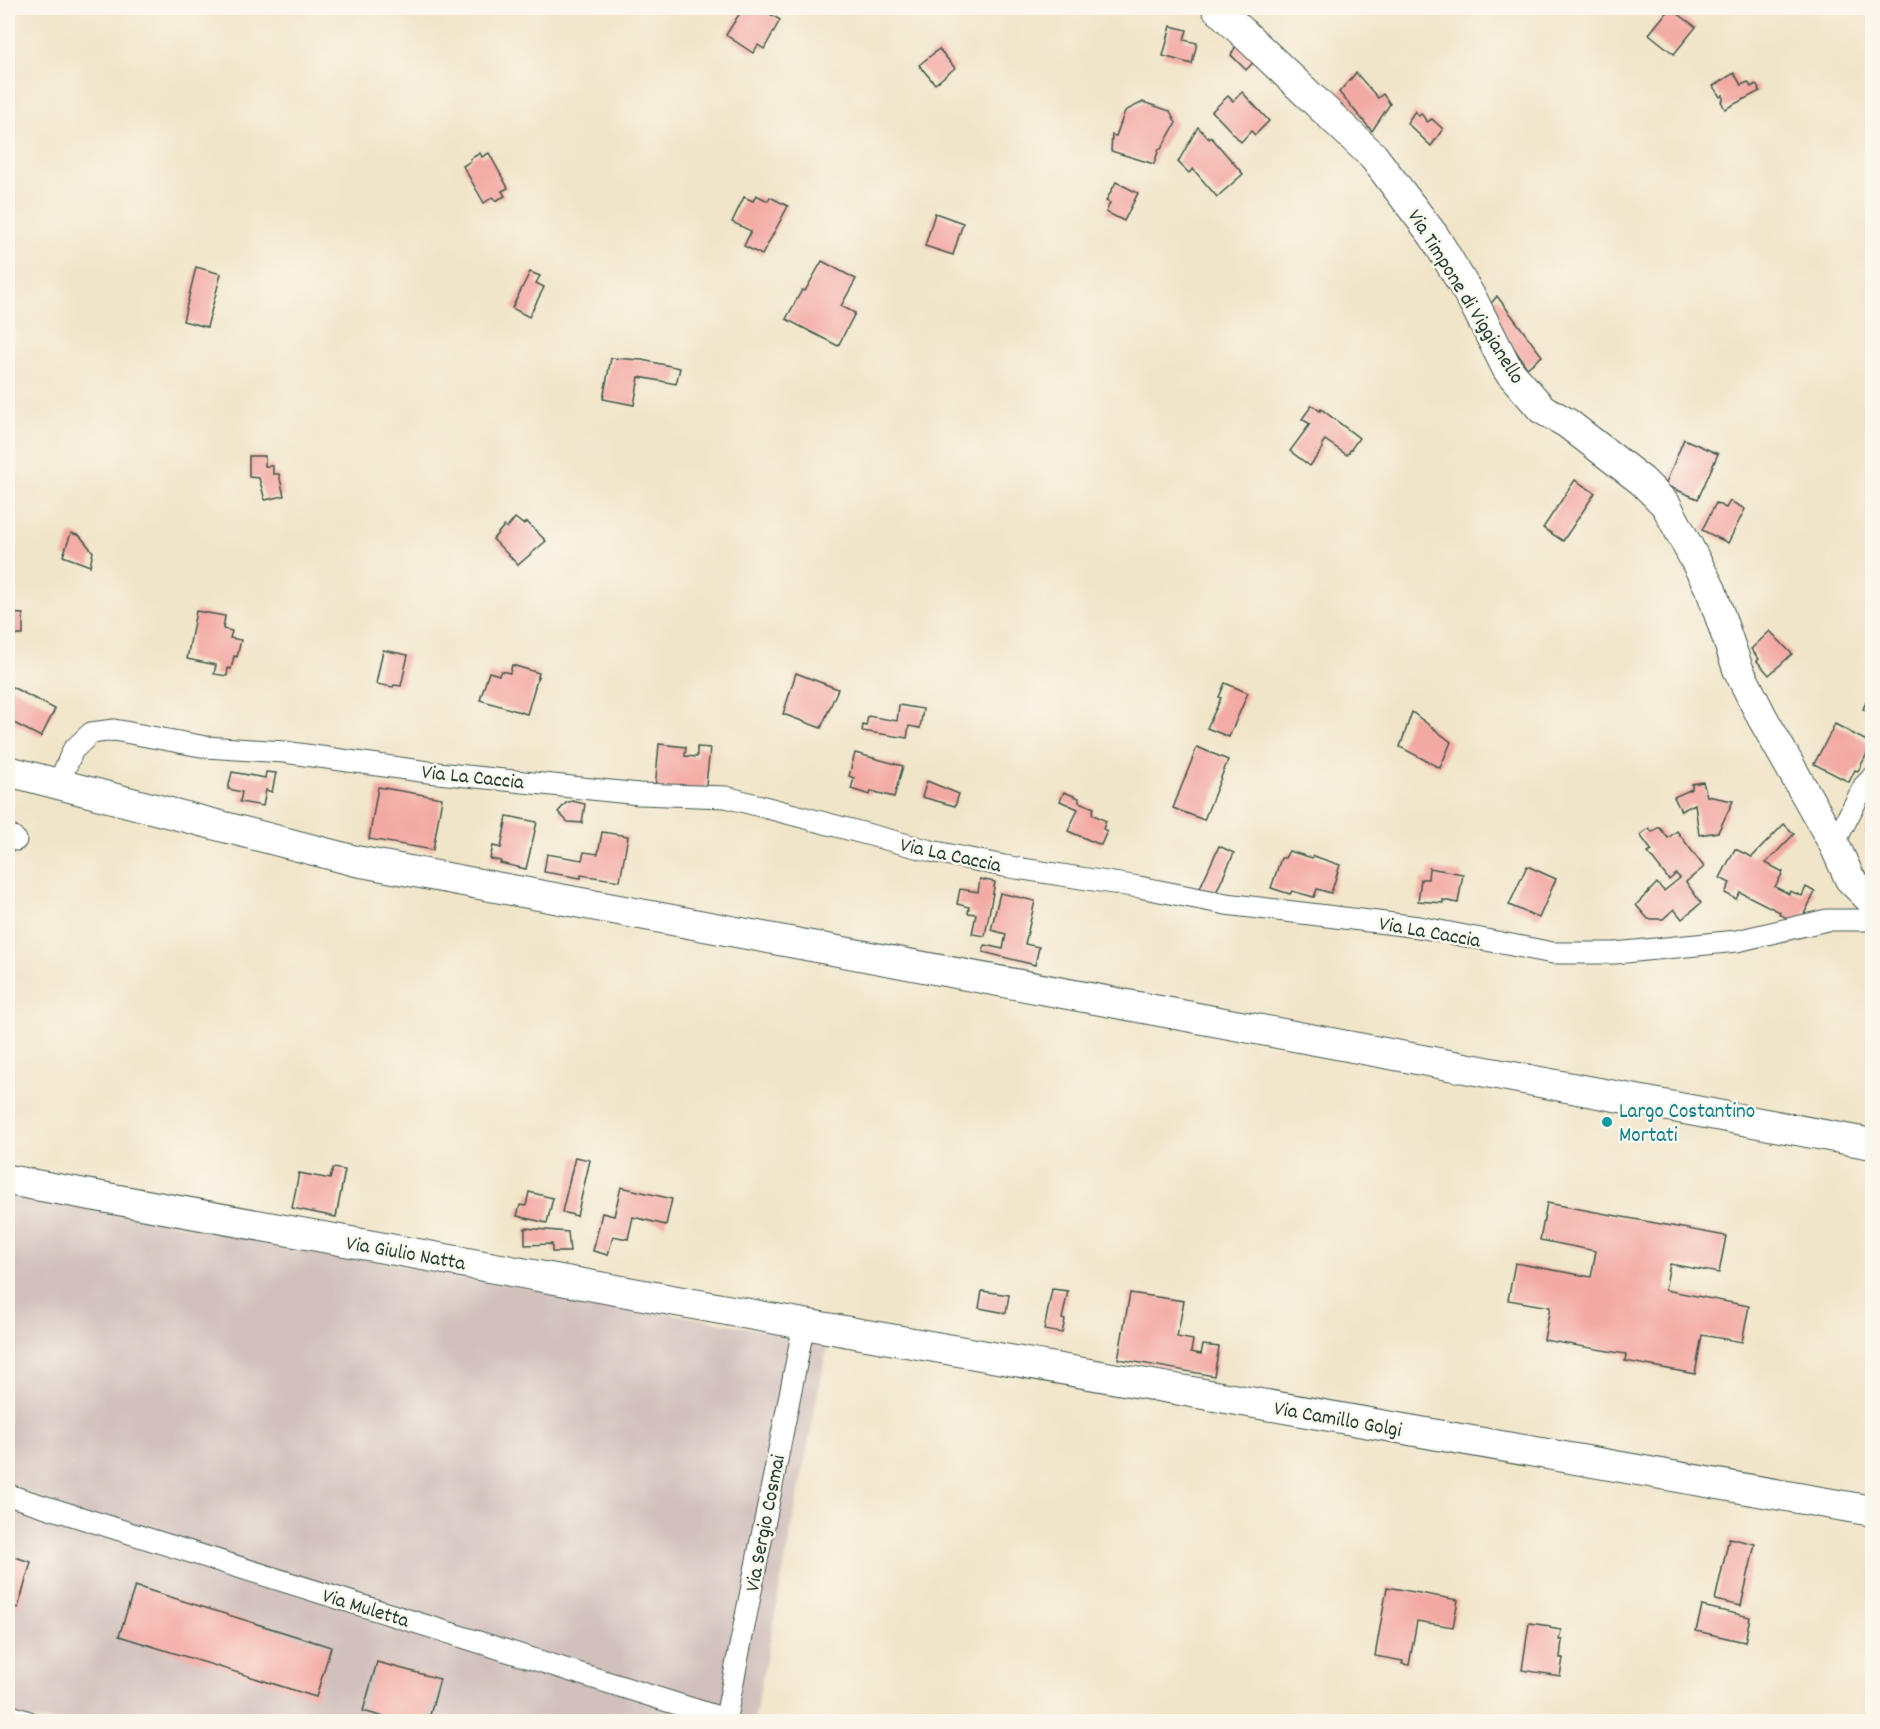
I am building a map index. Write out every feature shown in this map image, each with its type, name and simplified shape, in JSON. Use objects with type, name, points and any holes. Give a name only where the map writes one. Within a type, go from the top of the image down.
[{"type":"street","name":"Via Timpone di Viggianello","points":[[1217,8],[1373,156],[1434,236],[1473,301],[1508,370],[1542,409],[1567,423],[1642,481],[1666,505],[1711,590],[1738,669],[1762,717],[1834,844],[1850,879],[1872,901]]},
{"type":"street","name":"Via La Caccia","points":[[58,785],[73,750],[91,733],[114,730],[206,747],[284,752],[428,772],[639,794],[726,797],[931,851],[1004,866],[1139,887],[1226,904],[1419,927],[1553,953],[1615,953],[1737,941],[1827,920],[1872,920]]},
{"type":"street","points":[[8,771],[356,861],[1872,1144]]},
{"type":"street","points":[[1834,844],[1864,786],[1872,778]]},
{"type":"street","name":"Via Giulio Natta","points":[[8,1180],[804,1324]]},
{"type":"street","name":"Via Camillo Golgi","points":[[804,1324],[1872,1512]]},
{"type":"street","name":"Via Sergio Cosmai","points":[[725,1720],[804,1324]]},
{"type":"street","name":"Via Muletta","points":[[8,1495],[725,1720]]},
{"type":"street","points":[[8,1715],[29,1722]]},
{"type":"shaded area","points":[[8,1194],[828,1342],[754,1721],[8,1721]]},
{"type":"building","points":[[743,8],[761,8],[780,20],[764,49],[758,45],[753,53],[726,35]]},
{"type":"building","points":[[1670,8],[1696,27],[1674,54],[1649,34]]},
{"type":"building","points":[[1171,26],[1187,30],[1184,40],[1197,43],[1192,64],[1163,56]]},
{"type":"building","points":[[1242,34],[1263,52],[1246,70],[1231,55]]},
{"type":"building","points":[[939,49],[955,68],[935,84],[919,65]]},
{"type":"building","points":[[1356,73],[1378,98],[1383,94],[1390,104],[1372,131],[1339,92]]},
{"type":"building","points":[[1734,73],[1741,85],[1748,82],[1751,87],[1756,84],[1760,91],[1725,109],[1721,101],[1723,95],[1720,97],[1713,86]]},
{"type":"building","points":[[1242,92],[1269,121],[1255,135],[1251,131],[1241,142],[1212,111],[1228,96],[1233,101]]},
{"type":"building","points":[[1143,102],[1170,111],[1176,123],[1159,149],[1154,164],[1111,151],[1112,135],[1116,136],[1125,111]]},
{"type":"building","points":[[1415,111],[1419,116],[1421,113],[1427,122],[1432,119],[1443,129],[1431,146],[1407,123]]},
{"type":"building","points":[[1198,127],[1209,139],[1211,137],[1243,174],[1217,197],[1193,169],[1189,173],[1178,162]]},
{"type":"building","points":[[480,153],[482,157],[489,153],[508,188],[502,191],[505,196],[495,201],[493,197],[484,203],[463,166]]},
{"type":"building","points":[[1116,182],[1138,193],[1124,221],[1106,212],[1110,203],[1106,201]]},
{"type":"building","points":[[756,195],[768,201],[770,197],[788,206],[762,255],[744,246],[751,231],[732,222],[744,197],[753,201]]},
{"type":"building","points":[[935,213],[963,223],[953,255],[925,246]]},
{"type":"building","points":[[822,261],[856,279],[841,306],[855,313],[838,346],[786,319]]},
{"type":"building","points":[[196,267],[221,274],[207,327],[183,321]]},
{"type":"building","points":[[530,272],[540,276],[536,283],[544,287],[529,317],[512,308]]},
{"type":"building","points":[[1497,296],[1542,356],[1527,368],[1514,348],[1508,352],[1485,311]]},
{"type":"building","points":[[611,358],[642,360],[680,368],[676,384],[639,377],[634,405],[603,399]]},
{"type":"building","points":[[1312,405],[1320,411],[1321,409],[1359,438],[1347,455],[1325,440],[1322,444],[1323,448],[1310,466],[1290,451],[1310,424],[1302,419]]},
{"type":"building","points":[[1684,439],[1718,454],[1698,499],[1665,485]]},
{"type":"building","points":[[249,456],[265,456],[265,466],[273,466],[273,474],[279,474],[284,496],[265,500],[259,478],[249,477]]},
{"type":"building","points":[[1575,480],[1595,493],[1563,541],[1543,528]]},
{"type":"building","points":[[1730,501],[1745,509],[1728,543],[1702,530],[1716,503],[1726,508]]},
{"type":"building","points":[[515,518],[523,524],[527,522],[546,541],[518,565],[493,539],[504,526],[507,528]]},
{"type":"building","points":[[71,533],[80,536],[93,552],[90,566],[63,556]]},
{"type":"building","points":[[196,611],[225,616],[223,629],[232,631],[230,638],[241,640],[237,657],[234,656],[227,676],[214,674],[216,665],[187,659]]},
{"type":"building","points":[[8,613],[23,614],[23,635],[8,635]]},
{"type":"building","points":[[1770,631],[1792,654],[1769,675],[1757,661],[1759,659],[1751,649]]},
{"type":"building","points":[[383,650],[408,655],[401,686],[376,684]]},
{"type":"building","points":[[512,665],[539,673],[527,714],[480,700],[489,672],[499,675],[501,671],[510,673]]},
{"type":"building","points":[[796,673],[838,689],[821,728],[783,714]]},
{"type":"building","points":[[1225,683],[1248,693],[1229,737],[1207,728],[1221,698],[1219,697]]},
{"type":"building","points":[[8,685],[55,709],[41,737],[8,720]]},
{"type":"building","points":[[1872,689],[1872,714],[1863,709]]},
{"type":"building","points":[[899,705],[923,709],[920,728],[909,726],[907,738],[862,731],[863,725],[866,726],[868,716],[897,721]]},
{"type":"building","points":[[1412,712],[1451,742],[1440,768],[1400,747]]},
{"type":"building","points":[[1835,724],[1872,744],[1858,771],[1855,770],[1849,782],[1814,764]]},
{"type":"building","points":[[659,744],[686,747],[685,756],[697,757],[697,747],[710,748],[705,794],[655,789]]},
{"type":"building","points":[[1197,747],[1228,760],[1204,820],[1173,808]]},
{"type":"building","points":[[855,753],[903,766],[894,797],[871,791],[870,795],[851,789],[854,778],[849,776]]},
{"type":"building","points":[[232,772],[265,778],[266,772],[276,773],[272,792],[266,790],[263,806],[240,802],[242,792],[228,789]]},
{"type":"building","points":[[927,781],[959,794],[955,806],[922,797]]},
{"type":"building","points":[[1703,782],[1707,796],[1733,801],[1718,832],[1699,835],[1695,804],[1681,811],[1674,797],[1692,789],[1692,784]]},
{"type":"building","points":[[378,787],[442,798],[433,850],[369,839]]},
{"type":"building","points":[[1064,792],[1094,808],[1092,814],[1106,821],[1103,829],[1107,831],[1101,845],[1068,831],[1078,809],[1060,801]]},
{"type":"building","points":[[572,801],[585,804],[582,823],[568,822],[558,812],[566,803]]},
{"type":"building","points":[[1872,813],[1872,832],[1865,829]]},
{"type":"building","points":[[507,816],[537,822],[526,869],[490,859],[493,846],[501,848]]},
{"type":"building","points":[[1784,824],[1794,834],[1766,863],[1783,872],[1775,887],[1789,894],[1790,891],[1802,896],[1806,887],[1815,892],[1799,924],[1740,892],[1736,899],[1725,893],[1730,883],[1720,878],[1735,849],[1752,857]]},
{"type":"building","points":[[1659,827],[1668,838],[1677,831],[1704,867],[1686,882],[1701,903],[1682,919],[1674,909],[1663,919],[1648,919],[1636,905],[1657,883],[1664,891],[1680,878],[1676,874],[1669,880],[1648,853],[1652,851],[1640,835],[1649,828],[1652,832]]},
{"type":"building","points":[[602,832],[628,836],[620,881],[544,872],[547,854],[582,860],[584,852],[598,854]]},
{"type":"building","points":[[1219,846],[1234,853],[1214,897],[1199,890]]},
{"type":"building","points":[[1289,851],[1340,865],[1331,893],[1317,889],[1314,897],[1292,891],[1290,894],[1271,888],[1281,858],[1285,858]]},
{"type":"building","points":[[1527,866],[1556,879],[1539,918],[1509,905]]},
{"type":"building","points":[[1429,868],[1463,874],[1458,903],[1443,900],[1443,903],[1418,901],[1421,879],[1428,879]]},
{"type":"building","points":[[980,879],[995,882],[985,936],[972,934],[976,914],[968,913],[969,907],[957,904],[960,889],[978,892]]},
{"type":"building","points":[[1000,893],[1035,901],[1025,944],[1039,947],[1035,965],[983,952],[985,945],[1003,949],[1006,934],[991,930]]},
{"type":"building","points":[[575,1157],[590,1160],[577,1216],[562,1212]]},
{"type":"building","points":[[333,1168],[345,1170],[336,1217],[292,1208],[299,1173],[330,1179]]},
{"type":"building","points":[[621,1187],[672,1199],[666,1225],[633,1217],[628,1239],[613,1236],[608,1255],[593,1251],[602,1213],[614,1216]]},
{"type":"building","points":[[529,1192],[553,1198],[547,1223],[517,1216],[520,1205],[526,1206]]},
{"type":"building","points":[[1547,1203],[1726,1236],[1719,1273],[1670,1264],[1665,1290],[1749,1306],[1742,1342],[1702,1335],[1695,1374],[1625,1361],[1626,1354],[1544,1340],[1550,1307],[1508,1300],[1515,1263],[1591,1277],[1596,1251],[1540,1240]]},
{"type":"building","points":[[525,1228],[568,1232],[570,1252],[552,1252],[552,1244],[525,1245]]},
{"type":"building","points":[[1052,1289],[1068,1291],[1062,1319],[1065,1320],[1062,1333],[1044,1330]]},
{"type":"building","points":[[982,1291],[1009,1295],[1006,1313],[979,1308]]},
{"type":"building","points":[[1130,1293],[1184,1301],[1177,1337],[1193,1340],[1191,1352],[1201,1354],[1203,1345],[1219,1347],[1214,1376],[1118,1359]]},
{"type":"building","points":[[1729,1538],[1755,1544],[1741,1606],[1715,1600]]},
{"type":"building","points":[[8,1555],[31,1562],[18,1608],[8,1605]]},
{"type":"building","points":[[135,1586],[331,1647],[316,1697],[119,1636]]},
{"type":"building","points":[[1387,1587],[1458,1600],[1453,1627],[1417,1621],[1409,1665],[1402,1664],[1403,1661],[1375,1656]]},
{"type":"building","points":[[1702,1606],[1750,1617],[1745,1642],[1696,1631]]},
{"type":"building","points":[[1529,1623],[1561,1630],[1560,1658],[1563,1658],[1560,1676],[1522,1670]]},
{"type":"building","points":[[377,1662],[440,1679],[428,1722],[401,1722],[363,1711]]},
{"type":"place","name":"Largo Costantino Mortati","points":[[1607,1122]]}]
